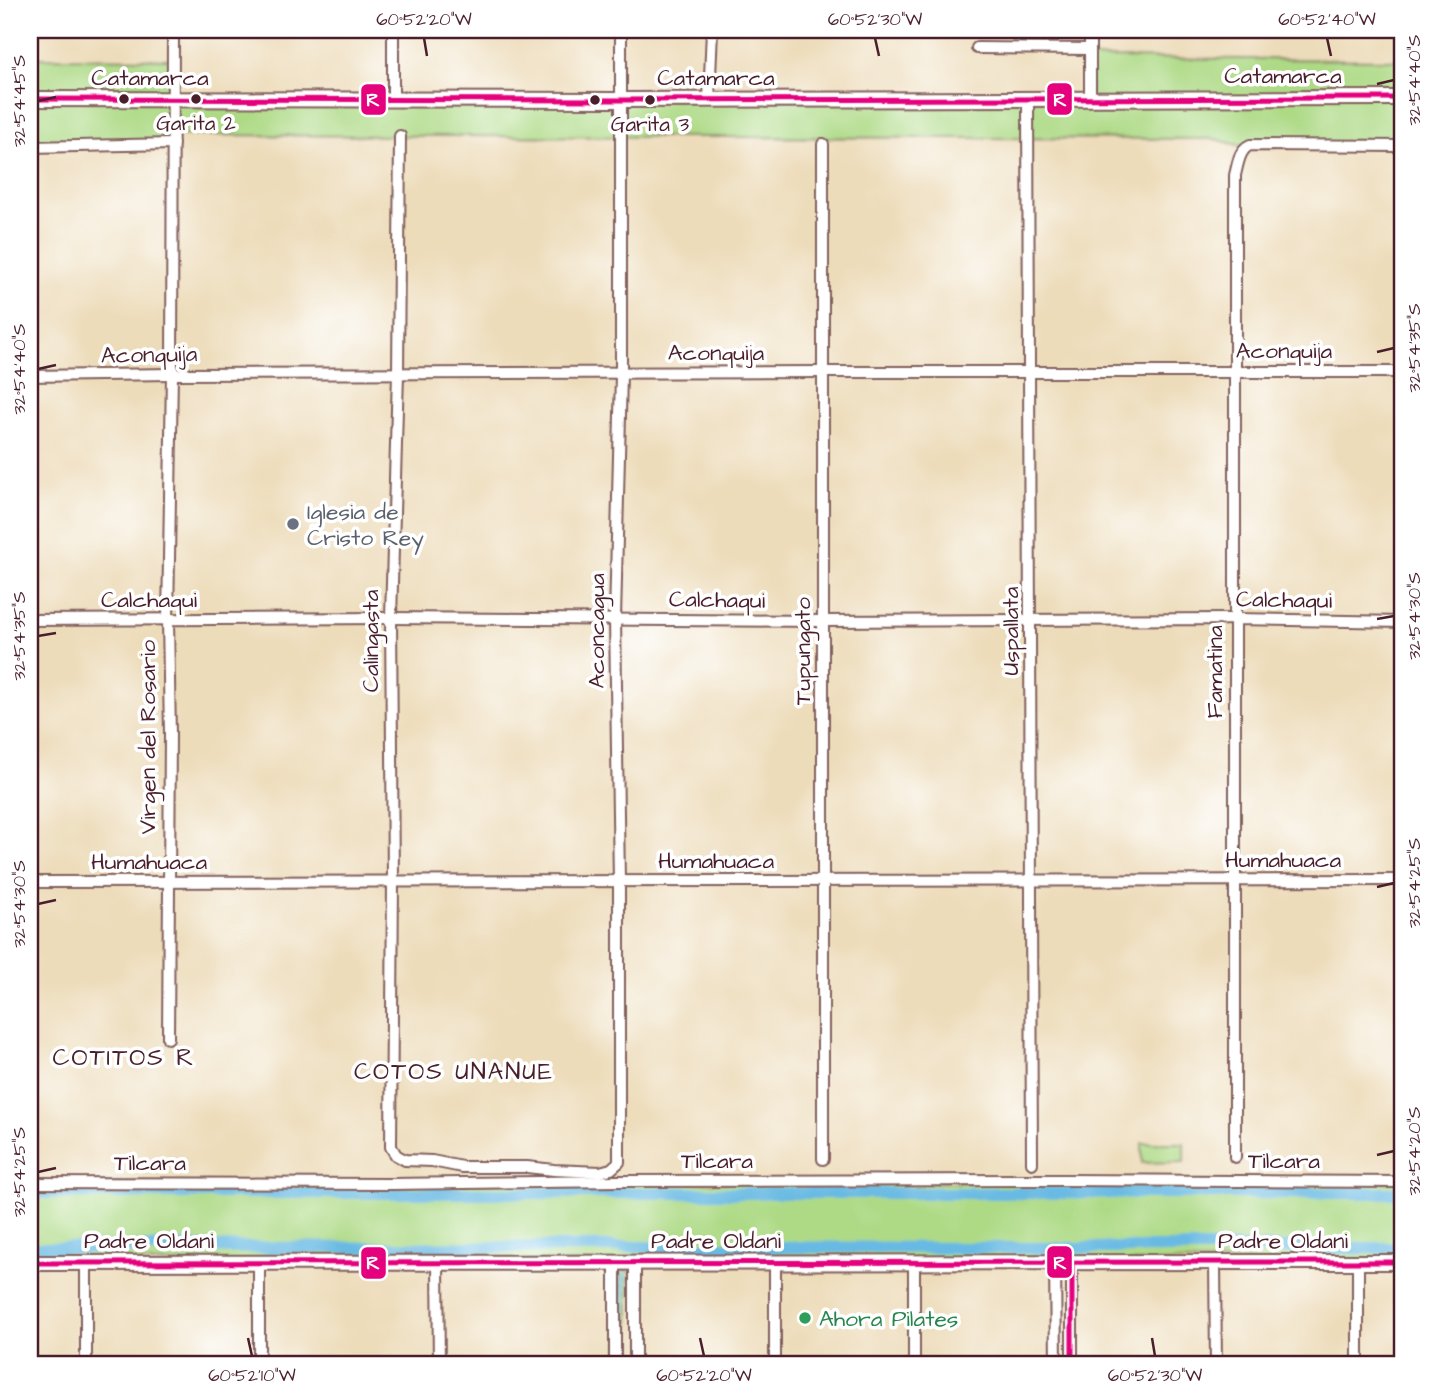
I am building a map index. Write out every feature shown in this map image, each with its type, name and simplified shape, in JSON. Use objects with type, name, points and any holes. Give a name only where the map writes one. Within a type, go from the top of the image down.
[{"type":"main road","name":"Catamarca","points":[[30,99],[1403,98]]},
{"type":"main road","name":"Padre Oldani","points":[[30,1263],[1403,1262]]},
{"type":"street","name":"Virgen del Rosario","points":[[168,1038],[173,30]]},
{"type":"street","points":[[393,30],[393,100]]},
{"type":"street","name":"Aconcagua","points":[[391,1147],[396,1155],[405,1160],[432,1161],[462,1167],[600,1171],[611,1169],[619,1162],[615,619],[621,374],[621,30]]},
{"type":"street","points":[[709,100],[712,30]]},
{"type":"street","points":[[1090,30],[1090,99]]},
{"type":"street","points":[[977,48],[1090,49]]},
{"type":"street","name":"Uspallata","points":[[1028,99],[1032,1163]]},
{"type":"street","name":"Calingasta","points":[[391,1147],[391,618],[398,374],[400,136]]},
{"type":"street","points":[[30,146],[173,144]]},
{"type":"street","name":"Tupungato","points":[[822,1159],[823,144]]},
{"type":"street","name":"Famatina","points":[[1235,1157],[1234,371],[1238,160],[1245,147],[1256,144],[1403,146]]},
{"type":"street","name":"Aconquija","points":[[30,376],[1403,372]]},
{"type":"street","name":"Calchaqui","points":[[30,620],[1235,619],[1403,622]]},
{"type":"street","name":"Humahuaca","points":[[30,882],[1403,880]]},
{"type":"street","name":"Tilcara","points":[[30,1183],[1032,1180],[1403,1182]]},
{"type":"street","points":[[1055,1262],[1056,1364]]},
{"type":"street","points":[[1072,1262],[1072,1364]]},
{"type":"street","points":[[1215,1262],[1216,1364]]},
{"type":"street","points":[[1358,1262],[1358,1364]]},
{"type":"street","points":[[86,1263],[86,1364]]},
{"type":"street","points":[[259,1263],[259,1364]]},
{"type":"street","points":[[438,1263],[439,1364]]},
{"type":"street","points":[[615,1263],[615,1364]]},
{"type":"street","points":[[635,1263],[635,1364]]},
{"type":"street","points":[[775,1263],[775,1364]]},
{"type":"street","points":[[914,1263],[914,1364]]},
{"type":"green space","points":[[30,58],[173,59],[174,99],[1090,99],[1090,58],[1403,60],[1403,146],[1245,147],[1215,139],[174,135],[173,144],[30,147]]},
{"type":"green space","points":[[1142,1143],[1184,1143],[1184,1162],[1142,1163]]},
{"type":"green space","points":[[1403,1182],[1403,1262],[30,1263],[30,1183]]},
{"type":"green space","points":[[624,1269],[629,1275],[629,1364],[619,1364],[620,1271]]},
{"type":"waterway","points":[[30,1193],[1403,1193]]},
{"type":"waterway","points":[[30,1248],[613,1247]]},
{"type":"waterway","points":[[622,1247],[1059,1248]]},
{"type":"waterway","points":[[1067,1248],[1403,1248]]},
{"type":"waterway","points":[[624,1274],[624,1364]]},
{"type":"transit line","name":"R","points":[[30,99],[1403,98]]},
{"type":"transit line","name":"R","points":[[1072,1262],[1072,1364]]},
{"type":"transit line","name":"R","points":[[30,1263],[1403,1262]]},
{"type":"place","name":"Garita 2","points":[[196,99]]},
{"type":"place","name":"Garita 3","points":[[650,100]]},
{"type":"place","name":"Iglesia de Cristo Rey","points":[[293,524]]},
{"type":"place","name":"Ahora Pilates","points":[[805,1318]]},
{"type":"district","name":"COTITOS R","points":[[124,1057]]},
{"type":"district","name":"COTOS UNANUE","points":[[454,1071]]}]
